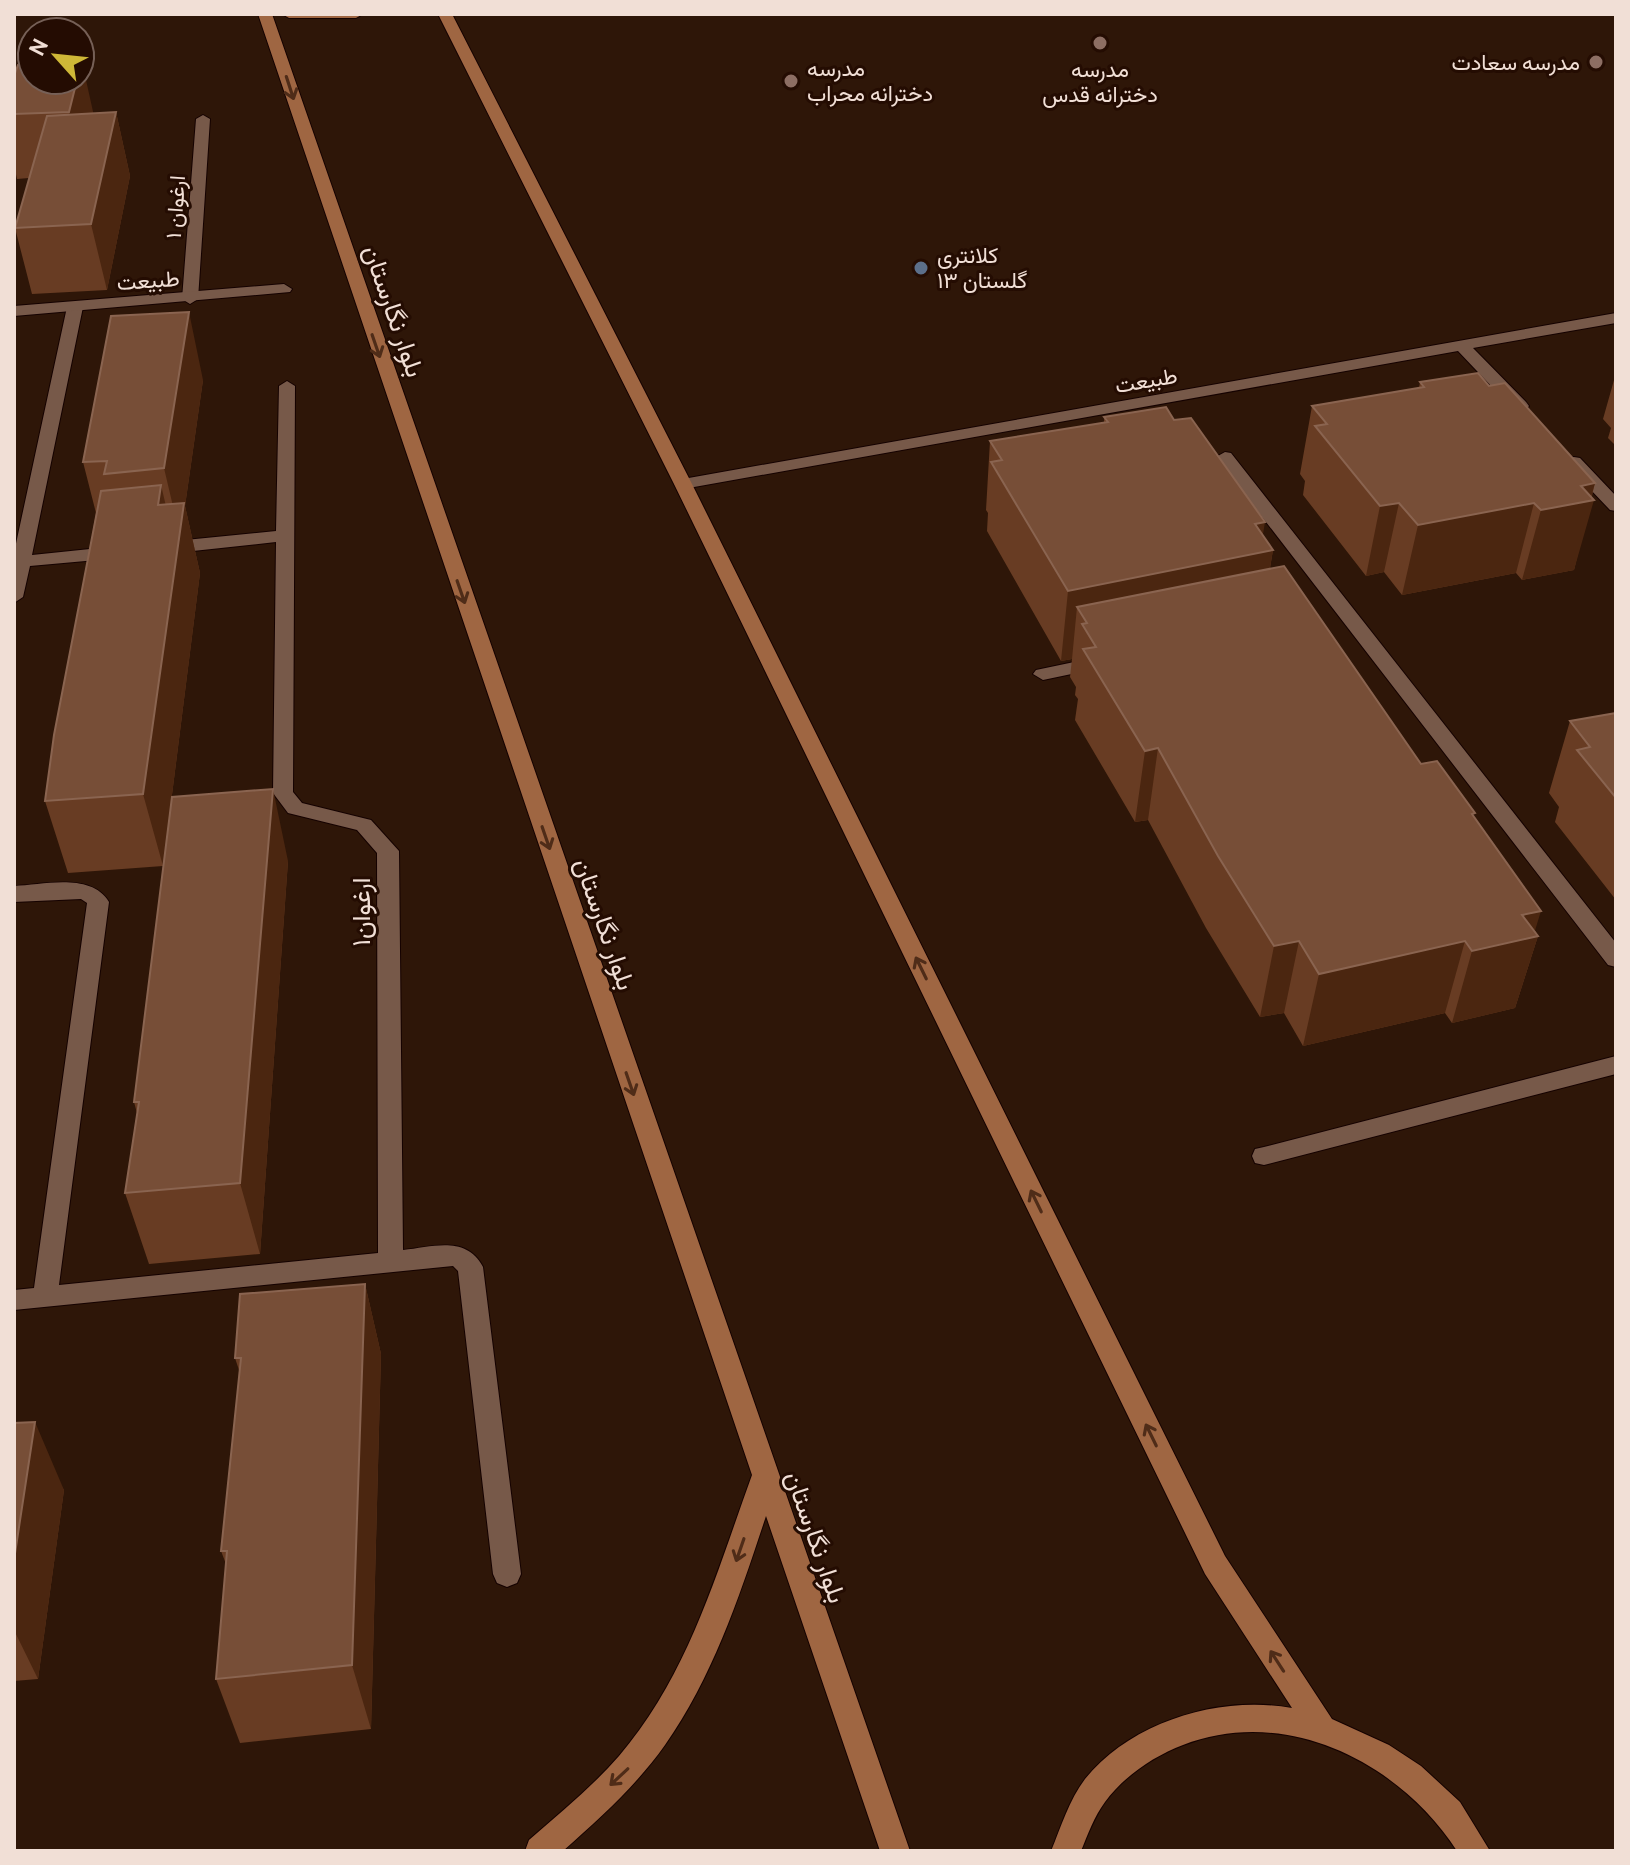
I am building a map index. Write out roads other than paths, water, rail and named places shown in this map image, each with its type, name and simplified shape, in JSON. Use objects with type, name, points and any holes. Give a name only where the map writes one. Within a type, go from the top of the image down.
[{"type":"main road","name":"بلوار نگارستان","points":[[265,14],[895,1851]]},
{"type":"main road","points":[[289,14],[356,14]]},
{"type":"main road","points":[[445,14],[683,484],[1215,1565],[1320,1726]]},
{"type":"main road","points":[[540,1851],[629,1767],[674,1706],[712,1634],[765,1476]]},
{"type":"main road","points":[[1066,1851],[1089,1799],[1132,1754],[1189,1725],[1253,1716],[1320,1726],[1384,1756],[1440,1803],[1475,1851]]},
{"type":"street","name":"ارغوان ۱","points":[[190,299],[203,119]]},
{"type":"street","name":"طبیعت","points":[[14,311],[284,289]]},
{"type":"street","points":[[14,597],[18,562],[75,307]]},
{"type":"street","name":"طبیعت","points":[[683,484],[1616,318]]},
{"type":"street","points":[[1462,346],[1528,414]]},
{"type":"street","name":"ارغوان۱","points":[[287,386],[283,536],[283,793],[295,808],[364,825],[388,851],[391,1264]]},
{"type":"street","points":[[1561,449],[1616,506]]},
{"type":"street","points":[[1225,457],[1338,614],[1616,959]]},
{"type":"street","points":[[18,562],[283,536]]},
{"type":"street","points":[[1043,674],[1119,658]]},
{"type":"street","points":[[14,894],[83,891],[98,902],[45,1297]]},
{"type":"street","points":[[1264,1156],[1616,1065]]},
{"type":"street","points":[[14,1300],[458,1255],[470,1267],[507,1574]]},
{"type":"place","name":"مدرسه دخترانه قدس","points":[[1100,43]]},
{"type":"place","name":"مدرسه سعادت","points":[[1596,62]]},
{"type":"place","name":"مدرسه دخترانه محراب","points":[[791,81]]},
{"type":"place","name":"کلانتری ۱۳ گلستان","points":[[921,268]]}]
